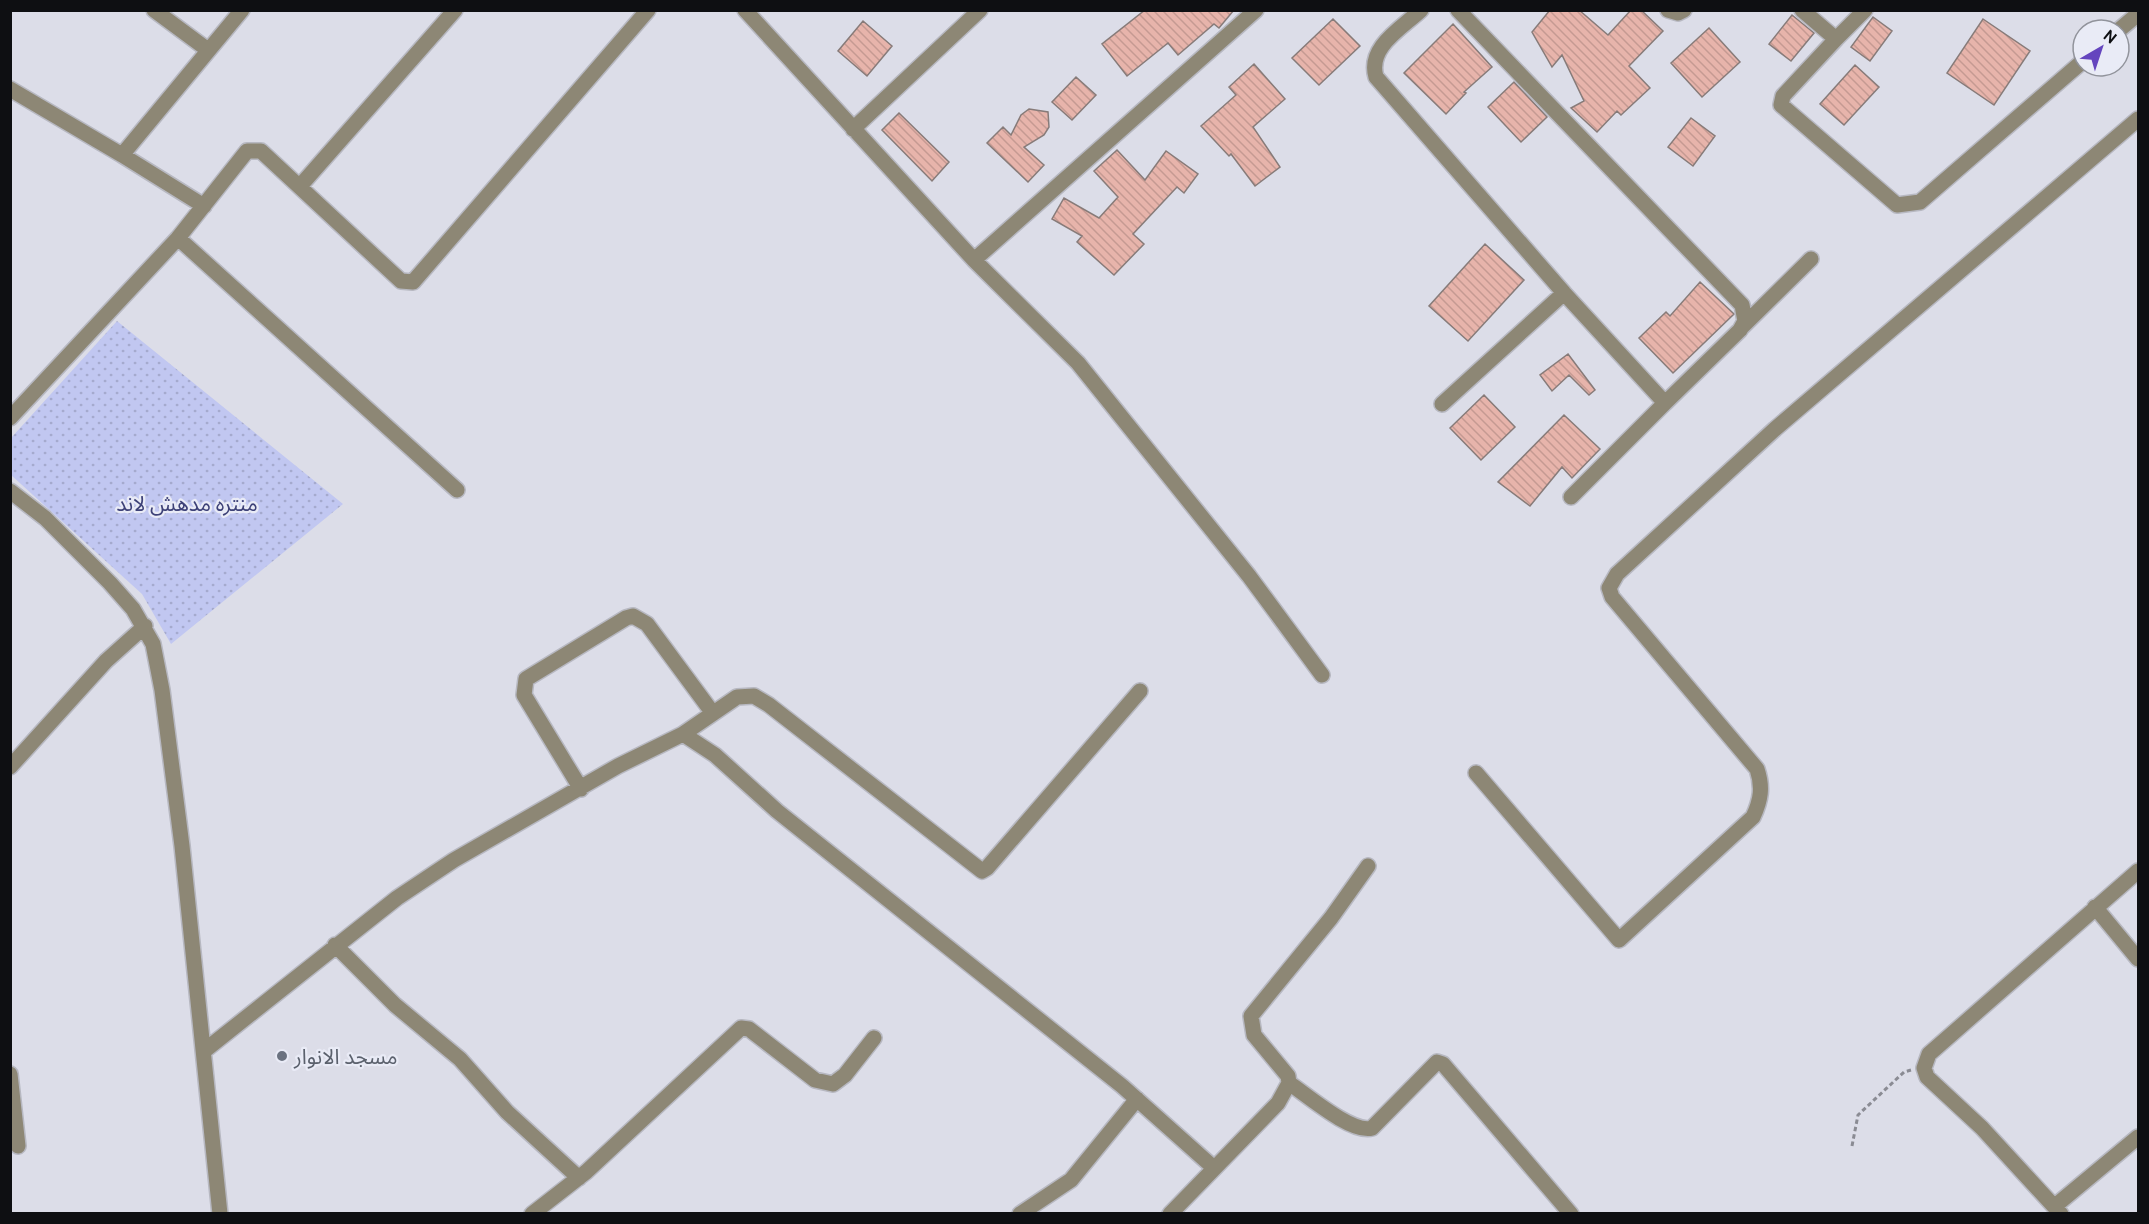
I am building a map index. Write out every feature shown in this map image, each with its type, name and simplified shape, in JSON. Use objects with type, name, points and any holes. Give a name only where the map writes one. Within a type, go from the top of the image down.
[{"type":"street","points":[[154,10],[208,50]]},
{"type":"street","points":[[122,155],[243,10]]},
{"type":"street","points":[[301,185],[455,10]]},
{"type":"street","points":[[10,418],[178,238],[248,151],[254,149],[261,151],[301,185],[401,280],[413,282],[648,10]]},
{"type":"street","points":[[745,10],[974,260],[1078,363],[1249,576],[1322,675]]},
{"type":"street","points":[[853,129],[980,10]]},
{"type":"street","points":[[974,260],[1256,10]]},
{"type":"street","points":[[1421,10],[1377,51],[1372,65],[1376,77],[1564,293],[1665,403]]},
{"type":"street","points":[[1458,10],[1742,305],[1745,321],[1740,330]]},
{"type":"street","points":[[1668,10],[1678,13],[1684,10]]},
{"type":"street","points":[[1802,10],[1836,39]]},
{"type":"street","points":[[1865,10],[1783,96],[1781,105],[1897,205],[1920,202],[2071,71]]},
{"type":"street","points":[[10,89],[122,155],[204,207]]},
{"type":"street","points":[[1476,773],[1619,940],[1753,817],[1761,796],[1761,783],[1757,769],[1612,597],[1609,588],[1617,574],[1775,429],[2139,119]]},
{"type":"street","points":[[178,238],[457,490]]},
{"type":"street","points":[[1571,497],[1811,259]]},
{"type":"street","points":[[1442,404],[1564,293]]},
{"type":"street","points":[[10,490],[45,518],[110,583],[145,626],[153,644],[162,690],[223,1211]]},
{"type":"street","points":[[581,789],[524,695],[523,688],[526,679],[626,618],[633,616],[647,624],[712,712]]},
{"type":"street","points":[[10,767],[106,661],[145,626]]},
{"type":"street","points":[[204,1051],[397,898],[454,861],[682,734],[737,697],[754,696],[769,705],[982,870],[987,868],[1140,692]]},
{"type":"street","points":[[682,734],[715,755],[777,811],[1137,1099],[1214,1168]]},
{"type":"street","points":[[1170,1214],[1278,1103],[1289,1083],[1288,1076],[1254,1035],[1251,1016],[1330,918],[1368,866]]},
{"type":"street","points":[[2139,871],[1929,1054],[1924,1068],[1927,1077],[1982,1128],[2058,1210],[2139,1137]]},
{"type":"street","points":[[2095,907],[2139,959]]},
{"type":"street","points":[[335,945],[395,1005],[460,1059],[507,1112],[579,1178]]},
{"type":"street","points":[[532,1214],[579,1178],[741,1028],[749,1029],[823,1083],[833,1084],[840,1081],[874,1038]]},
{"type":"street","points":[[1289,1083],[1346,1122],[1357,1128],[1368,1129],[1433,1065],[1437,1062],[1443,1064],[1571,1214]]},
{"type":"street","points":[[10,1074],[18,1146]]},
{"type":"street","points":[[1020,1214],[1071,1180],[1137,1099]]},
{"type":"path","points":[[1852,1146],[1858,1115],[1904,1072],[1924,1068]]},
{"type":"green space","name":"منتره مدهش لاند","points":[[117,321],[343,504],[171,644],[142,594],[11,475],[11,438]]},
{"type":"building","points":[[1145,10],[1234,10],[1219,28],[1214,24],[1178,55],[1168,43],[1127,76],[1102,44]]},
{"type":"building","points":[[1550,10],[1579,10],[1608,35],[1631,10],[1641,10],[1663,31],[1629,66],[1650,88],[1621,115],[1617,111],[1597,132],[1571,108],[1584,101],[1562,55],[1552,67],[1532,32]]},
{"type":"building","points":[[1792,15],[1814,33],[1791,61],[1769,44]]},
{"type":"building","points":[[1873,17],[1892,31],[1870,61],[1851,47]]},
{"type":"building","points":[[1333,19],[1360,46],[1319,85],[1292,58]]},
{"type":"building","points":[[1983,19],[2030,51],[1994,105],[1947,73]]},
{"type":"building","points":[[863,21],[892,46],[867,76],[838,51]]},
{"type":"building","points":[[1453,24],[1492,67],[1464,92],[1466,93],[1446,114],[1404,73]]},
{"type":"building","points":[[1709,28],[1740,62],[1702,97],[1671,63]]},
{"type":"building","points":[[1254,64],[1285,99],[1253,127],[1280,167],[1255,186],[1231,154],[1229,156],[1201,126],[1236,95],[1229,87]]},
{"type":"building","points":[[1855,65],[1879,87],[1844,125],[1820,104]]},
{"type":"building","points":[[1076,77],[1096,95],[1072,120],[1052,102]]},
{"type":"building","points":[[1514,82],[1547,117],[1521,142],[1488,107]]},
{"type":"building","points":[[1029,109],[1048,112],[1049,127],[1044,135],[1024,147],[1044,165],[1028,182],[987,143],[1003,127],[1011,135],[1021,115]]},
{"type":"building","points":[[899,113],[949,162],[932,181],[882,130]]},
{"type":"building","points":[[1691,118],[1715,136],[1693,166],[1668,147]]},
{"type":"building","points":[[1117,150],[1145,180],[1166,151],[1198,174],[1184,193],[1177,187],[1133,234],[1144,244],[1114,275],[1077,242],[1082,236],[1052,219],[1064,198],[1099,218],[1118,197],[1094,171]]},
{"type":"building","points":[[1485,244],[1524,280],[1468,341],[1429,306]]},
{"type":"building","points":[[1700,282],[1734,314],[1673,373],[1639,338],[1666,312],[1670,316]]},
{"type":"building","points":[[1568,354],[1595,390],[1589,395],[1569,375],[1552,391],[1540,375]]},
{"type":"building","points":[[1484,395],[1515,427],[1481,460],[1450,428]]},
{"type":"building","points":[[1564,415],[1600,449],[1572,478],[1562,467],[1530,506],[1498,482]]},
{"type":"place","name":"مسجد الانوار","points":[[282,1056]]}]
